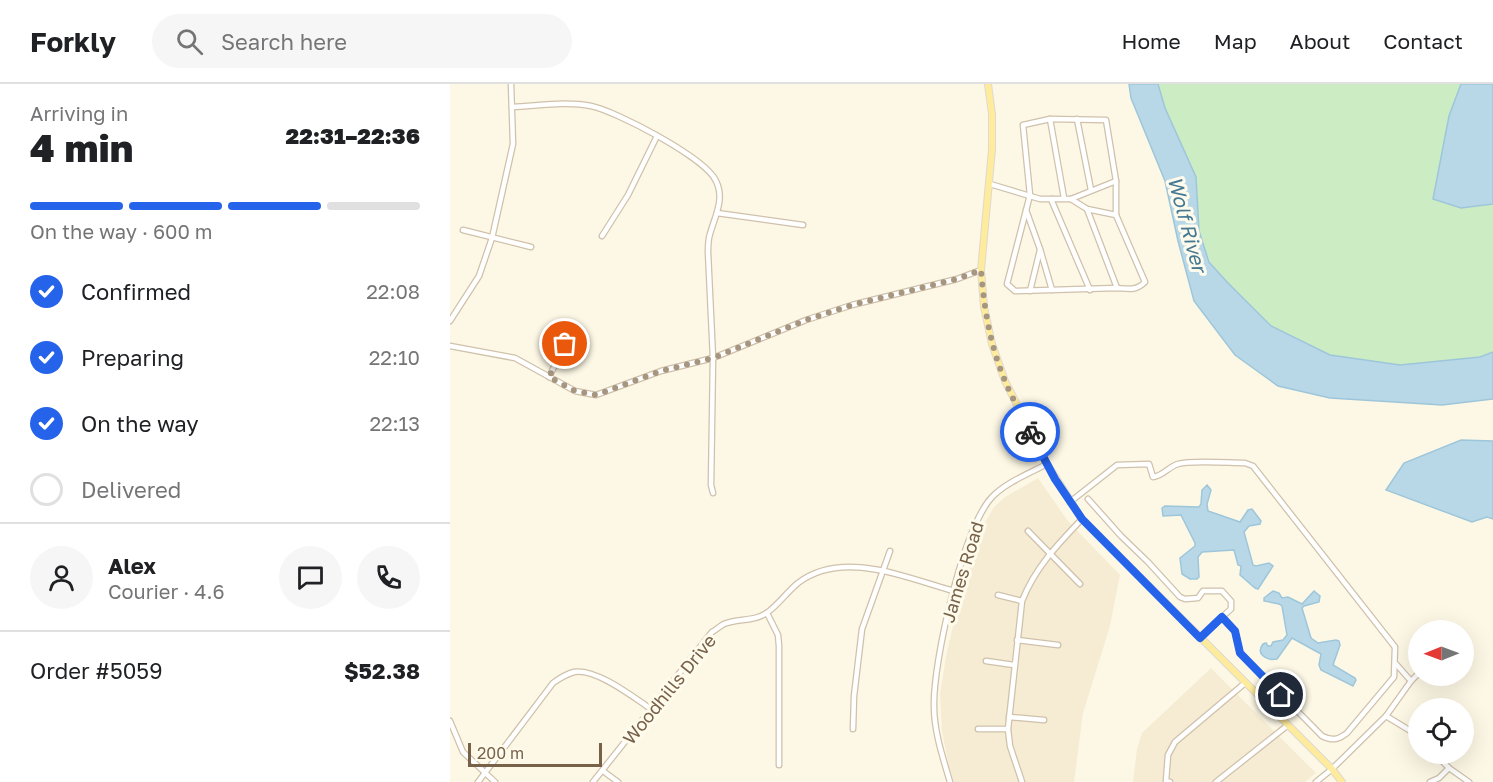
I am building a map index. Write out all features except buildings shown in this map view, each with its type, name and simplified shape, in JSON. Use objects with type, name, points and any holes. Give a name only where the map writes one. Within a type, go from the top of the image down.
[{"type":"main road","points":[[988,84],[993,114],[990,183],[982,239],[981,270],[984,307],[992,344],[1005,381],[1047,464],[1082,519],[1332,769],[1342,782]]},
{"type":"street","points":[[450,321],[479,276],[492,238],[513,144],[511,84]]},
{"type":"street","points":[[512,107],[571,104],[590,106],[615,114],[657,136],[708,168],[717,181],[721,199],[709,236],[708,252],[713,358],[711,485],[713,493]]},
{"type":"street","points":[[1050,119],[1064,198]]},
{"type":"street","points":[[1050,119],[1077,119],[1106,120],[1116,181],[1116,215],[1145,282],[1140,288],[1133,290],[1117,288],[1015,291],[1007,284],[1030,195],[1023,125],[1050,119]]},
{"type":"street","points":[[1077,119],[1091,190]]},
{"type":"street","points":[[602,236],[628,195],[657,136]]},
{"type":"street","points":[[1071,199],[1116,181]]},
{"type":"street","points":[[990,183],[1040,200],[1071,199],[1087,209],[1116,215]]},
{"type":"street","points":[[1052,199],[1090,290]]},
{"type":"street","points":[[1026,209],[1052,290]]},
{"type":"street","points":[[1087,209],[1117,288]]},
{"type":"street","points":[[717,213],[802,225]]},
{"type":"street","points":[[463,230],[531,247]]},
{"type":"street","points":[[1030,291],[1040,249]]},
{"type":"street","points":[[450,346],[515,358],[575,391],[596,395],[661,371],[713,358],[852,305],[957,279],[981,270]]},
{"type":"street","points":[[549,377],[574,327]]},
{"type":"street","points":[[1070,502],[1117,465],[1149,465],[1153,477],[1160,476],[1166,469],[1179,464],[1245,462],[1253,466],[1395,647],[1394,677],[1332,769],[1316,782]]},
{"type":"street","name":"James Road","points":[[950,782],[934,719],[934,706],[935,680],[941,644],[954,591],[971,536],[985,506],[1006,486],[1047,464]]},
{"type":"street","points":[[1088,498],[1180,597],[1198,598],[1203,591],[1222,591],[1231,601],[1231,609],[1200,638]]},
{"type":"street","points":[[1022,782],[1010,746],[1008,729],[1022,601],[1030,583],[1049,553],[1082,519]]},
{"type":"street","points":[[1028,531],[1080,584]]},
{"type":"street","points":[[854,729],[854,696],[862,629],[890,551]]},
{"type":"street","name":"Woodhills Drive","points":[[593,782],[712,632],[724,624],[753,619],[767,613],[799,583],[818,572],[841,566],[863,567],[954,591]]},
{"type":"street","points":[[998,596],[1022,601]]},
{"type":"street","points":[[767,613],[778,635],[779,646],[779,765]]},
{"type":"street","points":[[1222,617],[1235,631],[1240,653],[1322,736],[1329,740],[1353,738],[1386,716],[1408,685]]},
{"type":"street","points":[[1017,640],[1058,645]]},
{"type":"street","points":[[986,661],[1014,665]]},
{"type":"street","points":[[1396,664],[1408,678]]},
{"type":"street","points":[[478,782],[553,683],[564,676],[576,672],[587,673],[612,683],[651,709]]},
{"type":"street","points":[[1168,782],[1168,755],[1175,742],[1245,683]]},
{"type":"street","points":[[1386,716],[1408,729]]},
{"type":"street","points":[[1009,717],[1044,720]]},
{"type":"street","points":[[450,721],[463,752],[495,782]]},
{"type":"street","points":[[1216,782],[1288,725]]},
{"type":"street","points":[[978,729],[1008,729]]},
{"type":"street","points":[[1445,764],[1469,782]]},
{"type":"street","points":[[1430,782],[1439,778],[1449,768]]},
{"type":"street","points":[[603,771],[618,782]]},
{"type":"shaded area","points":[[1038,478],[1068,521],[1120,575],[1110,626],[1083,713],[1074,782],[954,782],[942,731],[940,694],[947,651],[964,582],[984,524],[994,507],[1005,497]]},
{"type":"shaded area","points":[[1211,668],[1316,773],[1305,782],[1133,782],[1137,749],[1142,733]]},
{"type":"green space","points":[[1158,84],[1461,84],[1449,116],[1461,208],[1493,204],[1493,352],[1480,357],[1400,365],[1330,355],[1271,326],[1210,262],[1199,231],[1196,177],[1165,108]]},
{"type":"water","name":"Wolf River","points":[[1129,84],[1158,84],[1165,108],[1196,177],[1199,231],[1209,262],[1271,326],[1330,355],[1400,365],[1480,357],[1493,352],[1493,399],[1442,405],[1330,398],[1278,386],[1235,355],[1194,301],[1165,181],[1131,98]]},
{"type":"water","points":[[1461,84],[1493,84],[1493,204],[1461,208],[1433,199],[1449,116]]},
{"type":"water","points":[[1461,440],[1493,441],[1493,519],[1487,517],[1472,522],[1386,490],[1404,463]]},
{"type":"water","points":[[1207,485],[1211,490],[1207,504],[1208,511],[1240,522],[1248,510],[1252,509],[1261,521],[1260,524],[1249,526],[1244,532],[1253,565],[1269,563],[1273,566],[1258,589],[1240,575],[1241,566],[1238,565],[1234,550],[1202,552],[1198,557],[1199,577],[1190,579],[1182,574],[1180,558],[1195,546],[1195,543],[1181,515],[1163,516],[1162,508],[1165,506],[1199,507],[1202,490]]},
{"type":"water","points":[[1273,591],[1279,593],[1282,598],[1288,597],[1302,604],[1314,591],[1320,596],[1319,602],[1302,608],[1311,638],[1318,643],[1339,641],[1340,645],[1333,665],[1355,678],[1353,686],[1321,670],[1319,665],[1321,654],[1292,638],[1277,659],[1266,658],[1261,654],[1263,644],[1271,646],[1273,642],[1283,640],[1287,635],[1282,606],[1264,601],[1264,598]]},
{"type":"way so far","points":[[565,344],[549,377],[575,391],[596,395],[661,371],[713,358],[806,320],[852,305],[957,279],[981,270],[984,307],[992,344],[1005,381],[1030,432]]},
{"type":"route","points":[[1030,432],[1055,479],[1082,519],[1200,638],[1222,617],[1235,631],[1240,653],[1281,695]]}]
